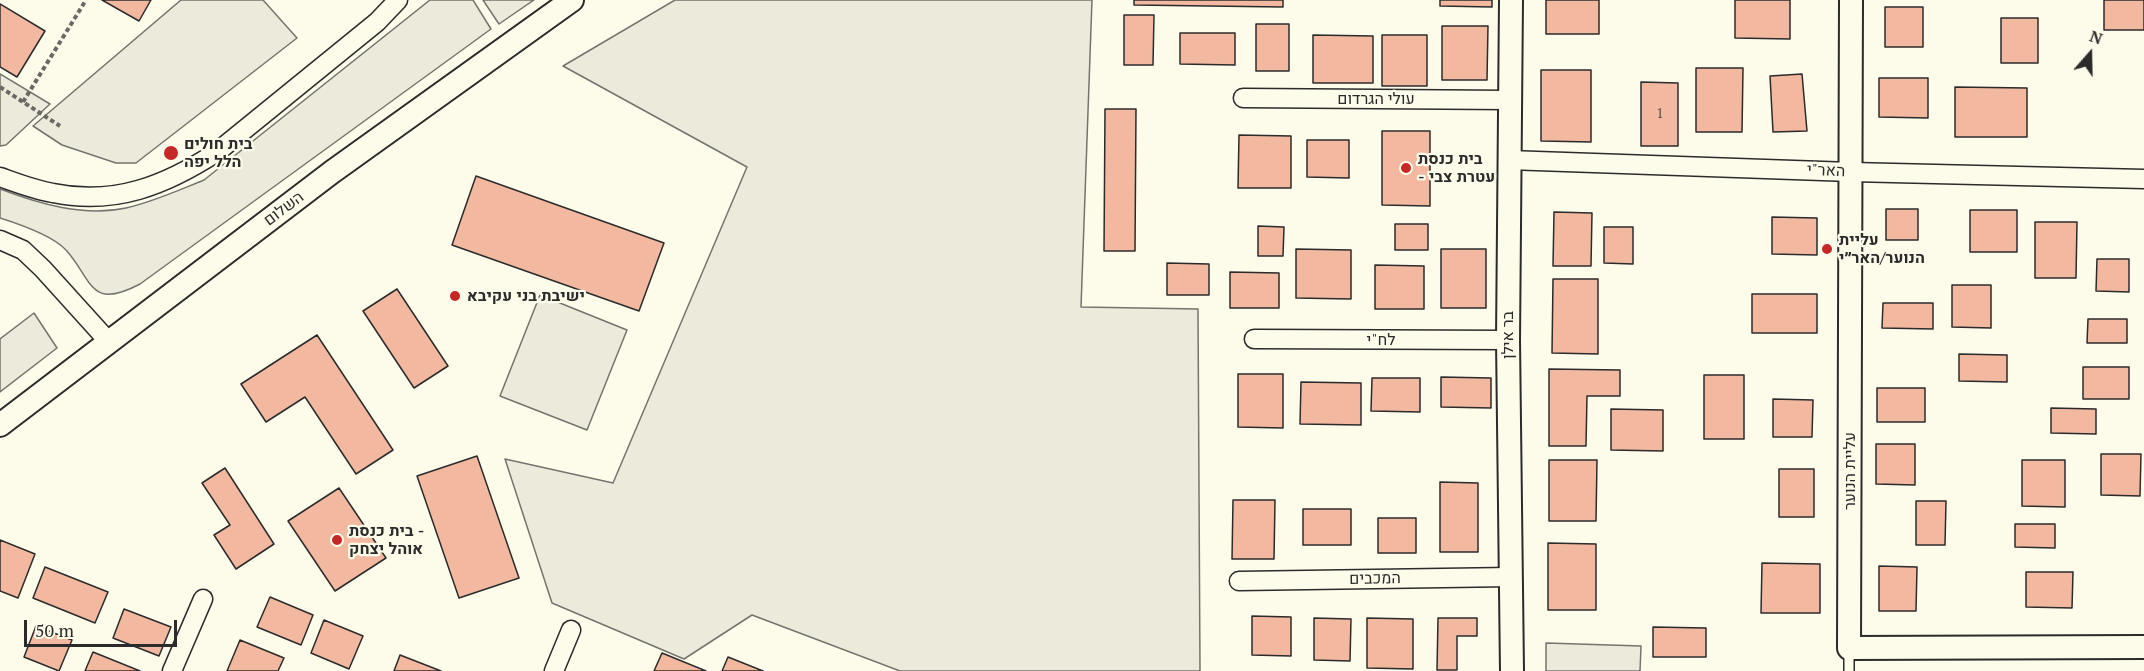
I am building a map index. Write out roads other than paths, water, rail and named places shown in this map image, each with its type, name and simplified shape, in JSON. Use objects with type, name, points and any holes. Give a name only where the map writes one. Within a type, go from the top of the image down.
[{"type":"street","points":[[0,177],[51,193],[81,198],[132,193],[162,183],[190,170],[218,152],[377,22],[398,0]]},
{"type":"street","name":"השלום","points":[[0,424],[332,172],[572,0]]},
{"type":"street","name":"בר אילן","points":[[1511,0],[1508,340],[1512,671]]},
{"type":"street","name":"עליית הנוער","points":[[1849,648],[1851,0]]},
{"type":"street","name":"עולי הגרדום","points":[[1243,98],[1509,100]]},
{"type":"street","name":"האר\"י","points":[[1508,160],[2144,179]]},
{"type":"street","points":[[0,240],[22,250],[43,269],[109,342]]},
{"type":"street","name":"לח\"י","points":[[1254,339],[1508,340]]},
{"type":"street","name":"המכבים","points":[[1239,581],[1511,577]]},
{"type":"street","points":[[172,671],[203,599]]},
{"type":"street","points":[[554,671],[571,630]]},
{"type":"street","points":[[1849,648],[2144,646]]},
{"type":"lane","points":[[1849,648],[1849,671]]},
{"type":"place","name":"בית חולים הלל יפה","points":[[171,153]]},
{"type":"place","name":"בית כנסת - עטרת צבי","points":[[1406,168]]},
{"type":"place","name":"עליית הנוער/האר״י","points":[[1827,249]]},
{"type":"place","name":"ישיבת בני עקיבא","points":[[455,296]]},
{"type":"place","name":"בית כנסת - אוהל יצחק","points":[[337,540]]}]
